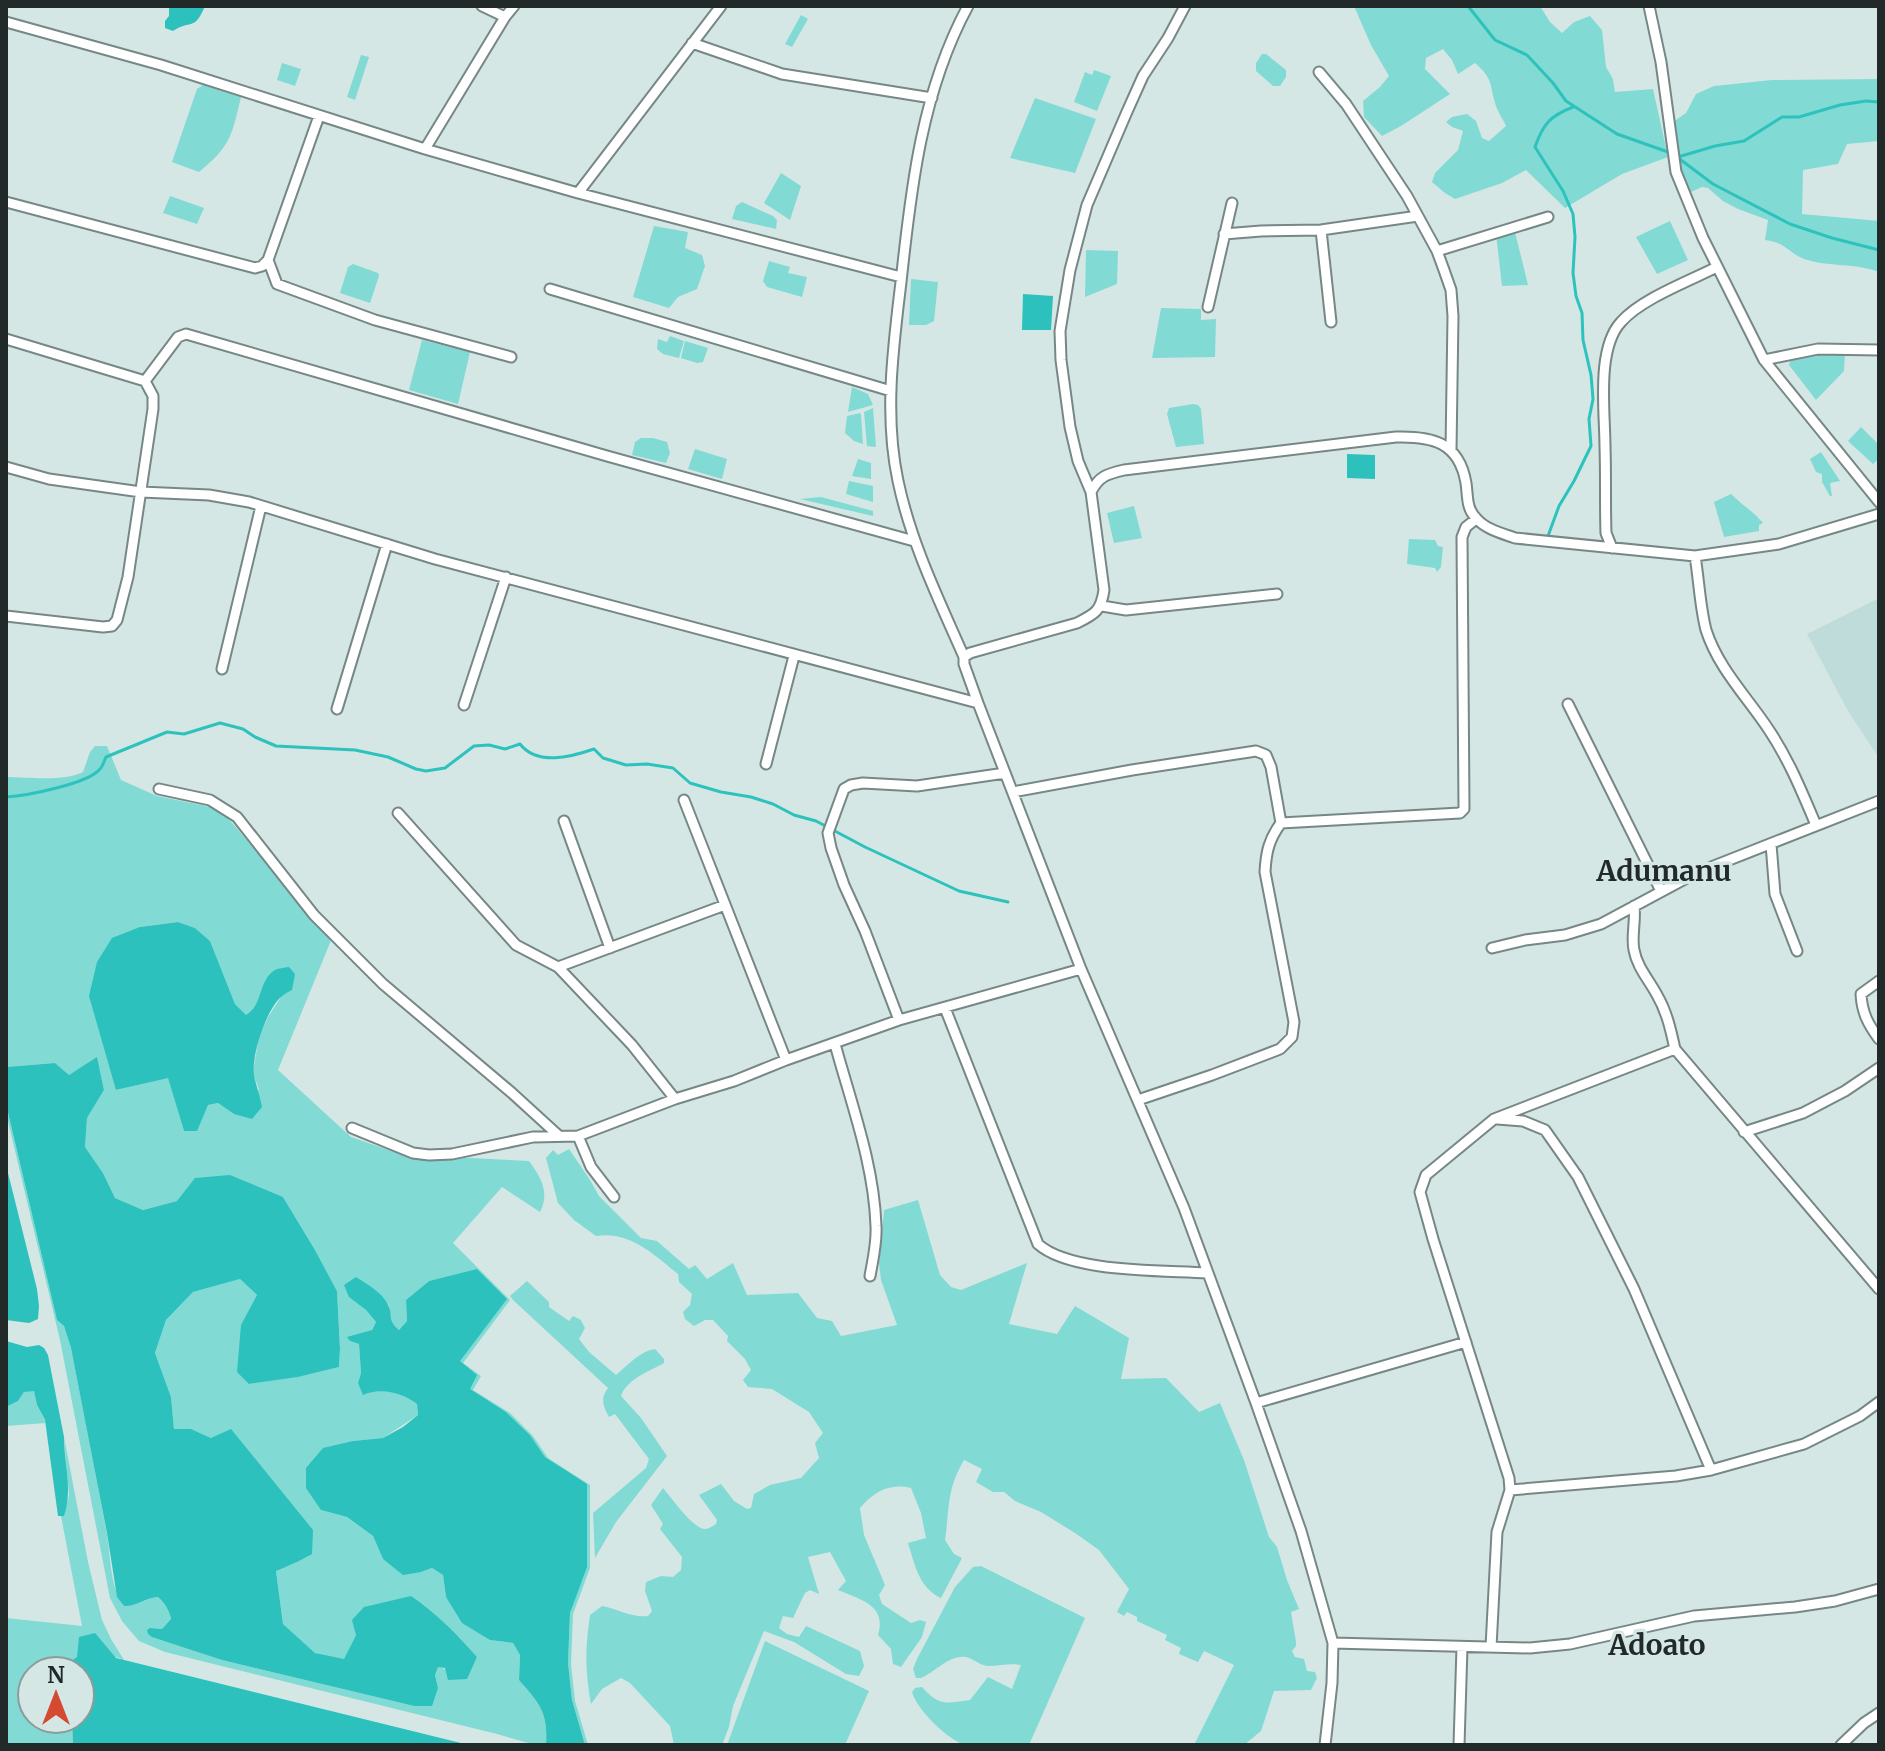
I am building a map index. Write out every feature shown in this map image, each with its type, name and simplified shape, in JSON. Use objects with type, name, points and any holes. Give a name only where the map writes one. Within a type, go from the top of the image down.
[{"type":"street","points":[[482,6],[505,17]]},
{"type":"street","points":[[425,149],[514,6]]},
{"type":"street","points":[[578,193],[721,6]]},
{"type":"street","points":[[968,6],[941,69],[924,125],[912,184],[889,418],[897,480],[914,541],[964,657],[978,703],[1081,969],[1184,1208],[1301,1531],[1333,1643],[1325,1745]]},
{"type":"street","points":[[964,657],[1077,623],[1092,616],[1102,606],[1104,590],[1091,492],[1078,461],[1070,427],[1060,331],[1070,270],[1087,205],[1143,76],[1185,6]]},
{"type":"street","points":[[1649,6],[1661,62],[1676,172],[1703,238],[1764,360],[1879,502]]},
{"type":"street","points":[[6,22],[161,65],[425,149],[578,193],[901,277]]},
{"type":"street","points":[[692,43],[782,74],[932,98]]},
{"type":"street","points":[[1319,72],[1354,116],[1407,196],[1437,251],[1451,290],[1451,450]]},
{"type":"street","points":[[6,202],[255,268],[268,260],[319,116]]},
{"type":"street","points":[[1208,307],[1232,203]]},
{"type":"street","points":[[1224,234],[1321,230],[1418,216]]},
{"type":"street","points":[[1437,251],[1548,217]]},
{"type":"street","points":[[1321,230],[1331,322]]},
{"type":"street","points":[[268,260],[277,284],[375,320],[511,357]]},
{"type":"street","points":[[1612,548],[1606,533],[1604,382],[1611,336],[1634,310],[1717,267]]},
{"type":"street","points":[[550,289],[891,391]]},
{"type":"street","points":[[145,381],[178,337],[186,334],[914,541]]},
{"type":"street","points":[[6,339],[145,381],[153,396],[128,577],[117,620],[112,626],[103,627],[6,616]]},
{"type":"street","points":[[1764,360],[1818,349],[1879,350]]},
{"type":"street","points":[[1091,492],[1096,481],[1124,470],[1419,436],[1437,441],[1451,450],[1459,462],[1468,506],[1476,519],[1490,529],[1515,538],[1695,556],[1779,544],[1879,514]]},
{"type":"street","points":[[6,467],[49,479],[141,492],[209,495],[261,506],[506,577],[978,703]]},
{"type":"street","points":[[222,669],[261,506]]},
{"type":"street","points":[[1281,823],[1460,813],[1464,809],[1462,537],[1466,527],[1476,519]]},
{"type":"street","points":[[337,709],[387,544]]},
{"type":"street","points":[[1695,556],[1706,630],[1719,658],[1771,733],[1792,770],[1816,825]]},
{"type":"street","points":[[464,705],[506,577]]},
{"type":"street","points":[[1102,606],[1126,610],[1277,594]]},
{"type":"street","points":[[766,764],[794,656]]},
{"type":"street","points":[[1568,704],[1661,891]]},
{"type":"street","points":[[1013,792],[1256,751],[1266,755],[1271,767],[1281,823],[1271,837],[1265,872],[1294,1022],[1292,1037],[1280,1049],[1138,1100]]},
{"type":"street","points":[[899,1020],[831,848],[829,829],[844,789],[863,783],[917,786],[1005,773]]},
{"type":"street","points":[[159,789],[210,800],[237,817],[314,915],[383,984],[558,1135]]},
{"type":"street","points":[[684,800],[786,1060]]},
{"type":"street","points":[[1492,948],[1565,935],[1601,924],[1696,873],[1879,801]]},
{"type":"street","points":[[398,813],[516,945],[558,967],[632,1045],[675,1099]]},
{"type":"street","points":[[564,821],[610,948]]},
{"type":"street","points":[[1771,844],[1775,894],[1797,951]]},
{"type":"street","points":[[558,967],[725,905]]},
{"type":"street","points":[[1634,906],[1634,950],[1641,971],[1658,997],[1669,1023],[1675,1049],[1879,1289]]},
{"type":"street","points":[[352,1128],[413,1153],[429,1155],[452,1154],[533,1137],[578,1136],[899,1020],[1081,969]]},
{"type":"street","points":[[1879,981],[1861,994],[1862,1009],[1868,1024],[1879,1039]]},
{"type":"street","points":[[945,1008],[1038,1244],[1078,1263],[1101,1267],[1207,1273]]},
{"type":"street","points":[[835,1044],[870,1175],[876,1226],[870,1276]]},
{"type":"street","points":[[1491,1647],[1497,1532],[1510,1490],[1509,1478],[1420,1192],[1426,1175],[1494,1119],[1675,1049]]},
{"type":"street","points":[[1744,1132],[1803,1113],[1845,1091],[1879,1068]]},
{"type":"street","points":[[1494,1119],[1523,1121],[1545,1130],[1578,1177],[1634,1289],[1711,1470]]},
{"type":"street","points":[[578,1136],[591,1167],[614,1197]]},
{"type":"street","points":[[1256,1403],[1466,1342]]},
{"type":"street","points":[[1510,1490],[1676,1476],[1711,1470],[1804,1444],[1860,1416],[1879,1402]]},
{"type":"street","points":[[1333,1643],[1530,1648],[1570,1644],[1694,1616],[1835,1601],[1879,1589]]},
{"type":"street","points":[[1459,1745],[1462,1647]]},
{"type":"street","points":[[1841,1745],[1879,1713]]},
{"type":"shaded area","points":[[169,6],[205,6],[195,22],[173,31],[165,28]]},
{"type":"shaded area","points":[[1354,6],[1540,6],[1562,33],[1574,22],[1590,16],[1602,30],[1606,67],[1613,79],[1615,92],[1653,89],[1668,157],[1622,174],[1565,208],[1526,170],[1502,183],[1455,199],[1432,182],[1435,173],[1458,150],[1463,131],[1446,122],[1452,117],[1467,114],[1476,121],[1482,138],[1489,141],[1506,126],[1496,106],[1488,77],[1475,63],[1458,74],[1443,49],[1426,58],[1425,69],[1450,94],[1382,136],[1364,117],[1363,101],[1389,76]]},
{"type":"shaded area","points":[[801,15],[808,19],[792,47],[785,44]]},
{"type":"shaded area","points":[[1262,54],[1286,70],[1286,77],[1280,86],[1273,86],[1256,71],[1256,63]]},
{"type":"shaded area","points":[[361,55],[369,57],[355,100],[347,97]]},
{"type":"shaded area","points":[[282,63],[301,69],[295,86],[277,80]]},
{"type":"shaded area","points":[[1094,70],[1111,76],[1097,111],[1074,102],[1085,72],[1092,75]]},
{"type":"shaded area","points":[[1879,79],[1879,141],[1847,144],[1838,164],[1803,170],[1802,214],[1879,221],[1879,272],[1804,259],[1778,243],[1765,240],[1768,220],[1723,201],[1708,188],[1691,192],[1680,175],[1673,122],[1686,113],[1696,94],[1714,86],[1772,80]]},
{"type":"shaded area","points":[[203,85],[241,97],[229,139],[218,155],[199,172],[172,162],[197,89]]},
{"type":"shaded area","points":[[1035,98],[1096,119],[1075,173],[1010,158]]},
{"type":"shaded area","points":[[781,173],[801,186],[790,220],[764,203]]},
{"type":"shaded area","points":[[170,196],[204,208],[197,224],[163,213]]},
{"type":"shaded area","points":[[742,202],[773,216],[777,220],[776,229],[732,219],[736,206]]},
{"type":"shaded area","points":[[1670,221],[1688,260],[1657,274],[1636,237]]},
{"type":"shaded area","points":[[654,226],[688,232],[685,248],[702,255],[705,266],[697,289],[678,297],[669,308],[633,297]]},
{"type":"shaded area","points":[[1515,232],[1528,285],[1502,286],[1496,234]]},
{"type":"shaded area","points":[[1086,250],[1118,251],[1117,284],[1085,297]]},
{"type":"shaded area","points":[[769,261],[790,267],[788,273],[807,277],[802,297],[767,287],[763,281]]},
{"type":"shaded area","points":[[353,264],[378,273],[370,303],[340,293],[348,267]]},
{"type":"shaded area","points":[[911,279],[938,282],[934,321],[926,325],[909,325]]},
{"type":"shaded area","points":[[1023,294],[1053,296],[1051,330],[1022,330]]},
{"type":"shaded area","points":[[1161,308],[1201,309],[1201,320],[1216,319],[1215,357],[1152,358]]},
{"type":"shaded area","points":[[670,336],[684,341],[679,358],[657,349],[658,339],[667,342]]},
{"type":"shaded area","points":[[422,340],[470,352],[458,404],[409,390]]},
{"type":"shaded area","points":[[685,341],[708,348],[703,362],[681,358]]},
{"type":"shaded area","points":[[1845,352],[1844,371],[1816,400],[1789,365],[1791,359]]},
{"type":"shaded area","points":[[852,387],[868,394],[873,405],[848,412]]},
{"type":"shaded area","points":[[1193,404],[1201,409],[1204,444],[1176,447],[1167,414],[1169,408]]},
{"type":"shaded area","points":[[873,408],[876,447],[867,446],[864,412]]},
{"type":"shaded area","points":[[860,413],[863,444],[845,433],[847,416]]},
{"type":"shaded area","points":[[1861,427],[1879,445],[1879,459],[1873,464],[1848,441]]},
{"type":"shaded area","points":[[641,438],[667,442],[670,453],[666,463],[632,455],[635,442]]},
{"type":"shaded area","points":[[695,449],[727,459],[722,479],[688,469]]},
{"type":"shaded area","points":[[1821,452],[1840,481],[1830,483],[1832,496],[1822,482],[1822,474],[1816,472],[1810,459]]},
{"type":"shaded area","points":[[1347,454],[1375,455],[1375,479],[1347,478]]},
{"type":"shaded area","points":[[858,459],[871,463],[871,479],[852,476]]},
{"type":"shaded area","points":[[849,481],[873,486],[873,502],[846,494]]},
{"type":"shaded area","points":[[1731,494],[1763,523],[1759,525],[1759,531],[1724,537],[1714,502]]},
{"type":"shaded area","points":[[821,497],[873,511],[873,516],[800,499]]},
{"type":"shaded area","points":[[1134,506],[1142,538],[1114,543],[1107,513]]},
{"type":"shaded area","points":[[1409,539],[1435,540],[1438,546],[1443,547],[1441,567],[1437,572],[1435,568],[1407,564]]},
{"type":"shaded area","points":[[1879,598],[1879,758],[1848,711],[1807,634]]},
{"type":"shaded area","points":[[95,746],[107,746],[121,780],[157,796],[220,809],[332,938],[278,1070],[351,1137],[422,1159],[452,1157],[529,1161],[540,1179],[544,1198],[540,1212],[502,1187],[453,1243],[510,1300],[463,1363],[481,1376],[473,1390],[510,1413],[533,1436],[548,1458],[590,1485],[590,1568],[573,1614],[571,1664],[575,1701],[588,1745],[585,1745],[572,1700],[568,1663],[570,1613],[577,1592],[587,1485],[545,1457],[530,1435],[506,1412],[469,1389],[460,1362],[477,1270],[429,1281],[406,1300],[407,1321],[399,1330],[391,1322],[389,1305],[350,1297],[376,1322],[372,1330],[350,1341],[359,1344],[361,1373],[358,1383],[364,1394],[385,1391],[399,1394],[417,1404],[418,1415],[383,1438],[353,1441],[321,1510],[347,1517],[373,1536],[383,1559],[421,1572],[432,1568],[443,1575],[446,1597],[490,1640],[513,1643],[520,1655],[519,1680],[544,1716],[546,1745],[535,1745],[165,1652],[139,1641],[122,1621],[110,1598],[60,1340],[6,1104],[57,1320],[64,1326],[71,1348],[113,1579],[124,1606],[158,1597],[169,1610],[171,1619],[162,1629],[150,1628],[188,1648],[222,1660],[414,1706],[438,1688],[435,1675],[438,1666],[466,1679],[477,1657],[446,1624],[410,1596],[356,1635],[344,1660],[315,1653],[283,1624],[276,1570],[297,1562],[211,1438],[191,1429],[174,1429],[171,1397],[155,1353],[166,1320],[193,1292],[240,1279],[257,1295],[249,1384],[339,1367],[337,1291],[283,1197],[177,1201],[143,1210],[115,1198],[85,1147],[87,1118],[104,1090],[97,1058],[69,1075],[55,1063],[6,1067],[6,777],[56,778],[75,775],[83,772]],"holes":[[[178,922],[195,928],[210,941],[235,1004],[246,1016],[254,1011],[266,979],[281,997],[259,1036],[253,1072],[259,1090],[234,1114],[218,1103],[208,1105],[203,1115],[184,1131],[168,1077],[117,1090],[140,927]]]},
{"type":"shaded area","points":[[178,922],[195,928],[210,941],[235,1004],[246,1015],[255,1006],[270,974],[289,967],[295,974],[292,990],[275,1003],[257,1045],[254,1075],[262,1107],[252,1119],[234,1114],[218,1103],[208,1105],[197,1131],[184,1131],[168,1078],[116,1090],[89,996],[97,962],[112,938],[140,927]]},
{"type":"shaded area","points":[[97,1057],[104,1090],[87,1118],[85,1147],[115,1198],[143,1210],[177,1201],[195,1178],[230,1175],[283,1197],[337,1291],[339,1367],[249,1384],[237,1372],[241,1325],[257,1295],[240,1279],[193,1292],[166,1320],[155,1353],[171,1397],[174,1429],[191,1429],[211,1438],[231,1429],[313,1530],[312,1554],[276,1571],[283,1624],[315,1653],[344,1659],[356,1635],[352,1620],[364,1607],[411,1596],[446,1624],[477,1657],[467,1679],[448,1680],[445,1668],[438,1667],[435,1675],[438,1688],[432,1706],[414,1706],[222,1660],[152,1637],[147,1630],[162,1629],[171,1619],[163,1602],[158,1597],[124,1606],[117,1597],[71,1348],[64,1326],[57,1320],[6,1104],[6,1067],[55,1063],[69,1075]]},
{"type":"shaded area","points":[[569,1149],[599,1196],[641,1238],[657,1241],[689,1269],[695,1265],[707,1279],[733,1263],[747,1295],[798,1293],[817,1318],[832,1321],[841,1336],[897,1325],[881,1280],[879,1263],[884,1210],[918,1200],[940,1275],[951,1287],[961,1290],[1027,1263],[1009,1324],[1057,1334],[1075,1306],[1129,1338],[1121,1379],[1166,1378],[1199,1412],[1220,1403],[1299,1609],[1291,1612],[1296,1642],[1292,1651],[1295,1657],[1304,1659],[1307,1671],[1315,1672],[1317,1678],[1311,1690],[1274,1691],[1261,1731],[1244,1745],[1194,1745],[1234,1665],[1204,1651],[1198,1662],[1179,1654],[1181,1648],[1165,1640],[1167,1635],[1137,1621],[1137,1617],[1127,1612],[1124,1616],[1117,1612],[1129,1589],[1099,1550],[1041,1512],[1015,1501],[1004,1492],[993,1492],[976,1482],[982,1469],[964,1460],[951,1490],[945,1540],[954,1554],[962,1558],[941,1598],[923,1582],[908,1543],[926,1538],[911,1488],[882,1490],[860,1508],[864,1535],[885,1585],[879,1595],[882,1604],[911,1623],[926,1622],[922,1637],[901,1667],[893,1664],[891,1649],[878,1635],[880,1625],[875,1610],[838,1590],[846,1581],[830,1552],[808,1557],[819,1594],[810,1590],[805,1593],[793,1618],[783,1616],[779,1628],[799,1637],[806,1626],[860,1651],[864,1666],[859,1676],[846,1674],[794,1642],[764,1631],[733,1706],[722,1745],[674,1745],[670,1726],[630,1683],[621,1678],[602,1689],[591,1704],[586,1660],[590,1615],[602,1606],[630,1615],[648,1616],[652,1611],[645,1591],[646,1582],[661,1576],[673,1577],[681,1570],[682,1557],[660,1529],[663,1524],[651,1505],[663,1488],[694,1524],[708,1528],[717,1520],[699,1495],[721,1484],[734,1501],[747,1509],[751,1508],[754,1494],[770,1485],[801,1478],[819,1458],[815,1443],[823,1433],[809,1412],[772,1389],[748,1387],[743,1380],[751,1370],[713,1320],[705,1320],[694,1326],[685,1319],[683,1312],[690,1305],[692,1294],[679,1282],[678,1274],[630,1241],[608,1235],[596,1236],[558,1203],[546,1158],[553,1150],[558,1155]]},
{"type":"shaded area","points":[[6,1165],[37,1289],[38,1319],[29,1323],[6,1320]]},
{"type":"shaded area","points":[[477,1269],[507,1299],[460,1361],[477,1375],[470,1389],[506,1412],[530,1435],[545,1457],[587,1484],[587,1567],[570,1613],[568,1663],[572,1700],[585,1745],[546,1745],[544,1716],[519,1680],[520,1655],[513,1643],[490,1640],[462,1623],[446,1597],[443,1575],[432,1568],[403,1575],[383,1559],[373,1536],[347,1517],[321,1510],[306,1488],[306,1468],[323,1448],[383,1438],[418,1415],[417,1404],[398,1394],[377,1391],[363,1395],[358,1383],[361,1373],[359,1344],[347,1337],[372,1330],[376,1322],[349,1297],[344,1285],[356,1277],[374,1289],[386,1301],[391,1320],[399,1330],[407,1321],[406,1300],[429,1281]]},
{"type":"shaded area","points":[[527,1281],[549,1302],[549,1307],[569,1321],[573,1316],[581,1320],[585,1328],[579,1339],[616,1375],[650,1350],[655,1349],[664,1359],[664,1363],[633,1380],[621,1396],[641,1418],[667,1456],[616,1522],[595,1558],[593,1513],[646,1468],[649,1459],[615,1414],[609,1417],[603,1402],[608,1388],[510,1296]]},
{"type":"shaded area","points":[[6,1341],[27,1347],[39,1345],[48,1355],[64,1437],[68,1486],[64,1516],[58,1516],[45,1420],[34,1391],[24,1392],[18,1401],[6,1407]]},
{"type":"shaded area","points":[[34,1390],[46,1423],[6,1426],[6,1407],[18,1401],[24,1392]]},
{"type":"shaded area","points":[[64,1437],[102,1620],[124,1660],[96,1655],[16,1655],[16,1735],[73,1735],[73,1745],[6,1745],[6,1618],[82,1626],[61,1516],[64,1515],[69,1495]]},
{"type":"shaded area","points":[[981,1566],[1085,1618],[1029,1745],[977,1746],[958,1742],[926,1715],[912,1692],[922,1687],[939,1701],[970,1700],[988,1677],[1012,1689],[1021,1665],[986,1666],[960,1657],[921,1678],[916,1678],[913,1669],[955,1587],[973,1567]]},
{"type":"shaded area","points":[[95,1633],[116,1658],[469,1745],[73,1745],[73,1735],[96,1735],[96,1655],[77,1655],[79,1637]]},
{"type":"shaded area","points":[[765,1641],[869,1691],[845,1745],[727,1745]]},
{"type":"waterway","points":[[1468,6],[1495,40],[1527,55],[1566,101],[1617,134],[1671,153]]},
{"type":"waterway","points":[[1678,157],[1744,141],[1782,117],[1799,117],[1840,105],[1879,102]]},
{"type":"waterway","points":[[1548,536],[1559,506],[1591,446],[1589,419],[1593,399],[1583,340],[1582,313],[1573,273],[1573,214],[1563,191],[1535,147],[1548,122],[1573,107]]},
{"type":"waterway","points":[[1677,157],[1713,184],[1790,224],[1879,250]]},
{"type":"waterway","points":[[6,797],[41,792],[83,780],[100,769],[106,757],[167,732],[184,734],[220,723],[243,729],[276,746],[355,750],[388,757],[426,771],[445,768],[474,746],[489,745],[505,749],[520,744],[536,755],[555,758],[594,749],[603,758],[626,765],[673,768],[690,783],[773,804],[794,815],[816,821],[959,891],[1008,902]]},
{"type":"district","name":"Adumanu","points":[[1664,871]]},
{"type":"district","name":"Adoato","points":[[1657,1645]]}]
